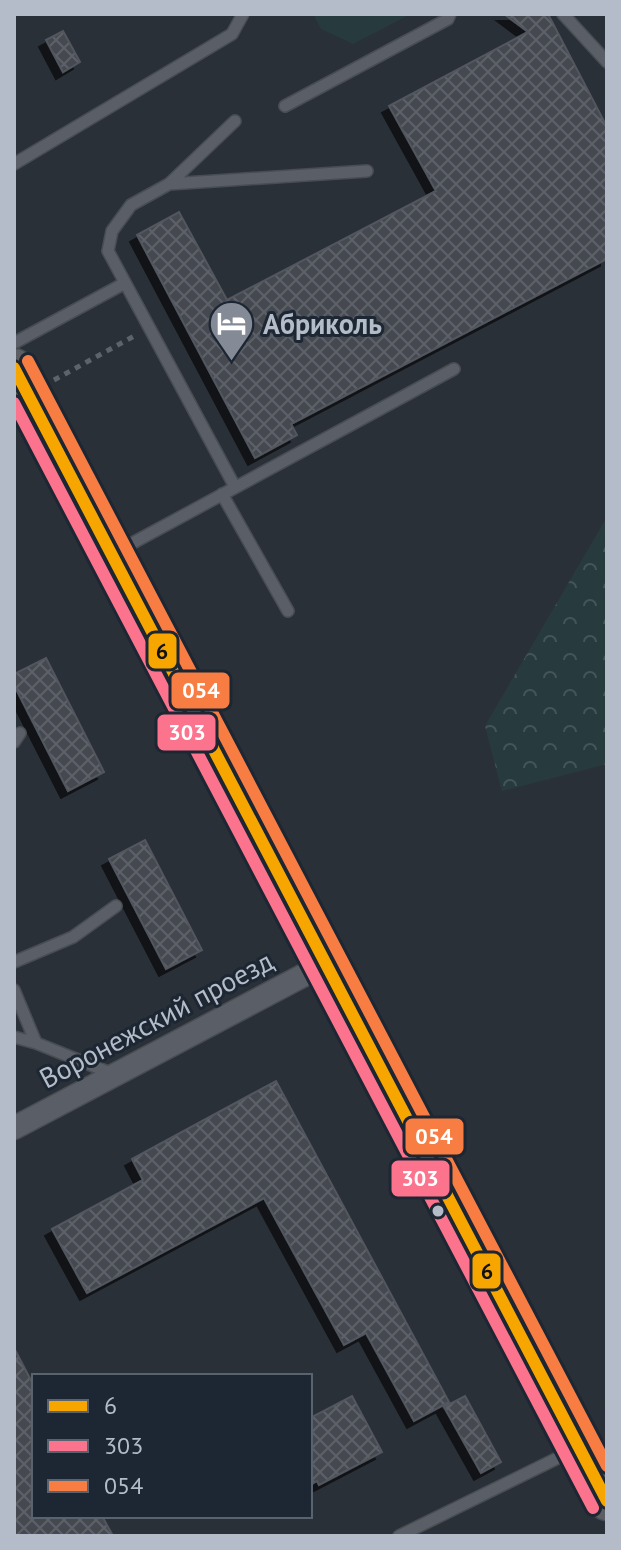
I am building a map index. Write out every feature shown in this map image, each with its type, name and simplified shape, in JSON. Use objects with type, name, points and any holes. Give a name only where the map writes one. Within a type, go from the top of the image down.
[{"type":"highway","points":[[21,381],[607,1501]]},
{"type":"street","name":"Воронежский проезд","points":[[14,1128],[327,963]]},
{"type":"lane","points":[[14,164],[232,34],[243,14]]},
{"type":"lane","points":[[285,106],[448,19],[450,14]]},
{"type":"lane","points":[[563,14],[607,62]]},
{"type":"lane","points":[[235,121],[169,184],[131,205],[112,231],[108,251],[235,487]]},
{"type":"lane","points":[[169,184],[367,171]]},
{"type":"lane","points":[[14,343],[125,283]]},
{"type":"lane","points":[[112,554],[454,369]]},
{"type":"lane","points":[[222,494],[288,611]]},
{"type":"lane","points":[[14,962],[73,937],[116,906]]},
{"type":"lane","points":[[14,990],[36,1043]]},
{"type":"lane","points":[[14,1037],[114,1075]]},
{"type":"lane","points":[[399,1536],[579,1447]]},
{"type":"path","points":[[21,381],[149,328]]},
{"type":"green space","points":[[313,14],[411,14],[353,44],[321,29]]},
{"type":"green space","points":[[607,517],[607,764],[502,791],[485,726]]},
{"type":"building","points":[[504,14],[548,14],[607,127],[607,259],[291,424],[297,435],[255,458],[137,235],[179,212],[227,300],[436,191],[389,106],[528,32]]},
{"type":"building","points":[[63,31],[80,62],[63,72],[46,40]]},
{"type":"building","points":[[46,658],[104,772],[68,791],[14,685],[14,674]]},
{"type":"building","points":[[145,840],[202,950],[166,969],[109,859]]},
{"type":"building","points":[[276,1081],[449,1402],[414,1421],[366,1333],[344,1345],[264,1198],[87,1293],[52,1229],[143,1180],[132,1159]]},
{"type":"building","points":[[14,1348],[32,1382],[32,1518],[103,1518],[113,1536],[14,1536]]},
{"type":"building","points":[[352,1396],[382,1452],[319,1485],[317,1481],[312,1484],[312,1417]]},
{"type":"building","points":[[465,1396],[501,1462],[481,1473],[444,1407]]},
{"type":"transit line","name":"054","points":[[28,361],[607,1466]]},
{"type":"transit line","name":"6","points":[[14,368],[607,1501]]},
{"type":"transit line","name":"303","points":[[14,403],[593,1508]]},
{"type":"place","name":"Абриколь","points":[[232,362]]}]
